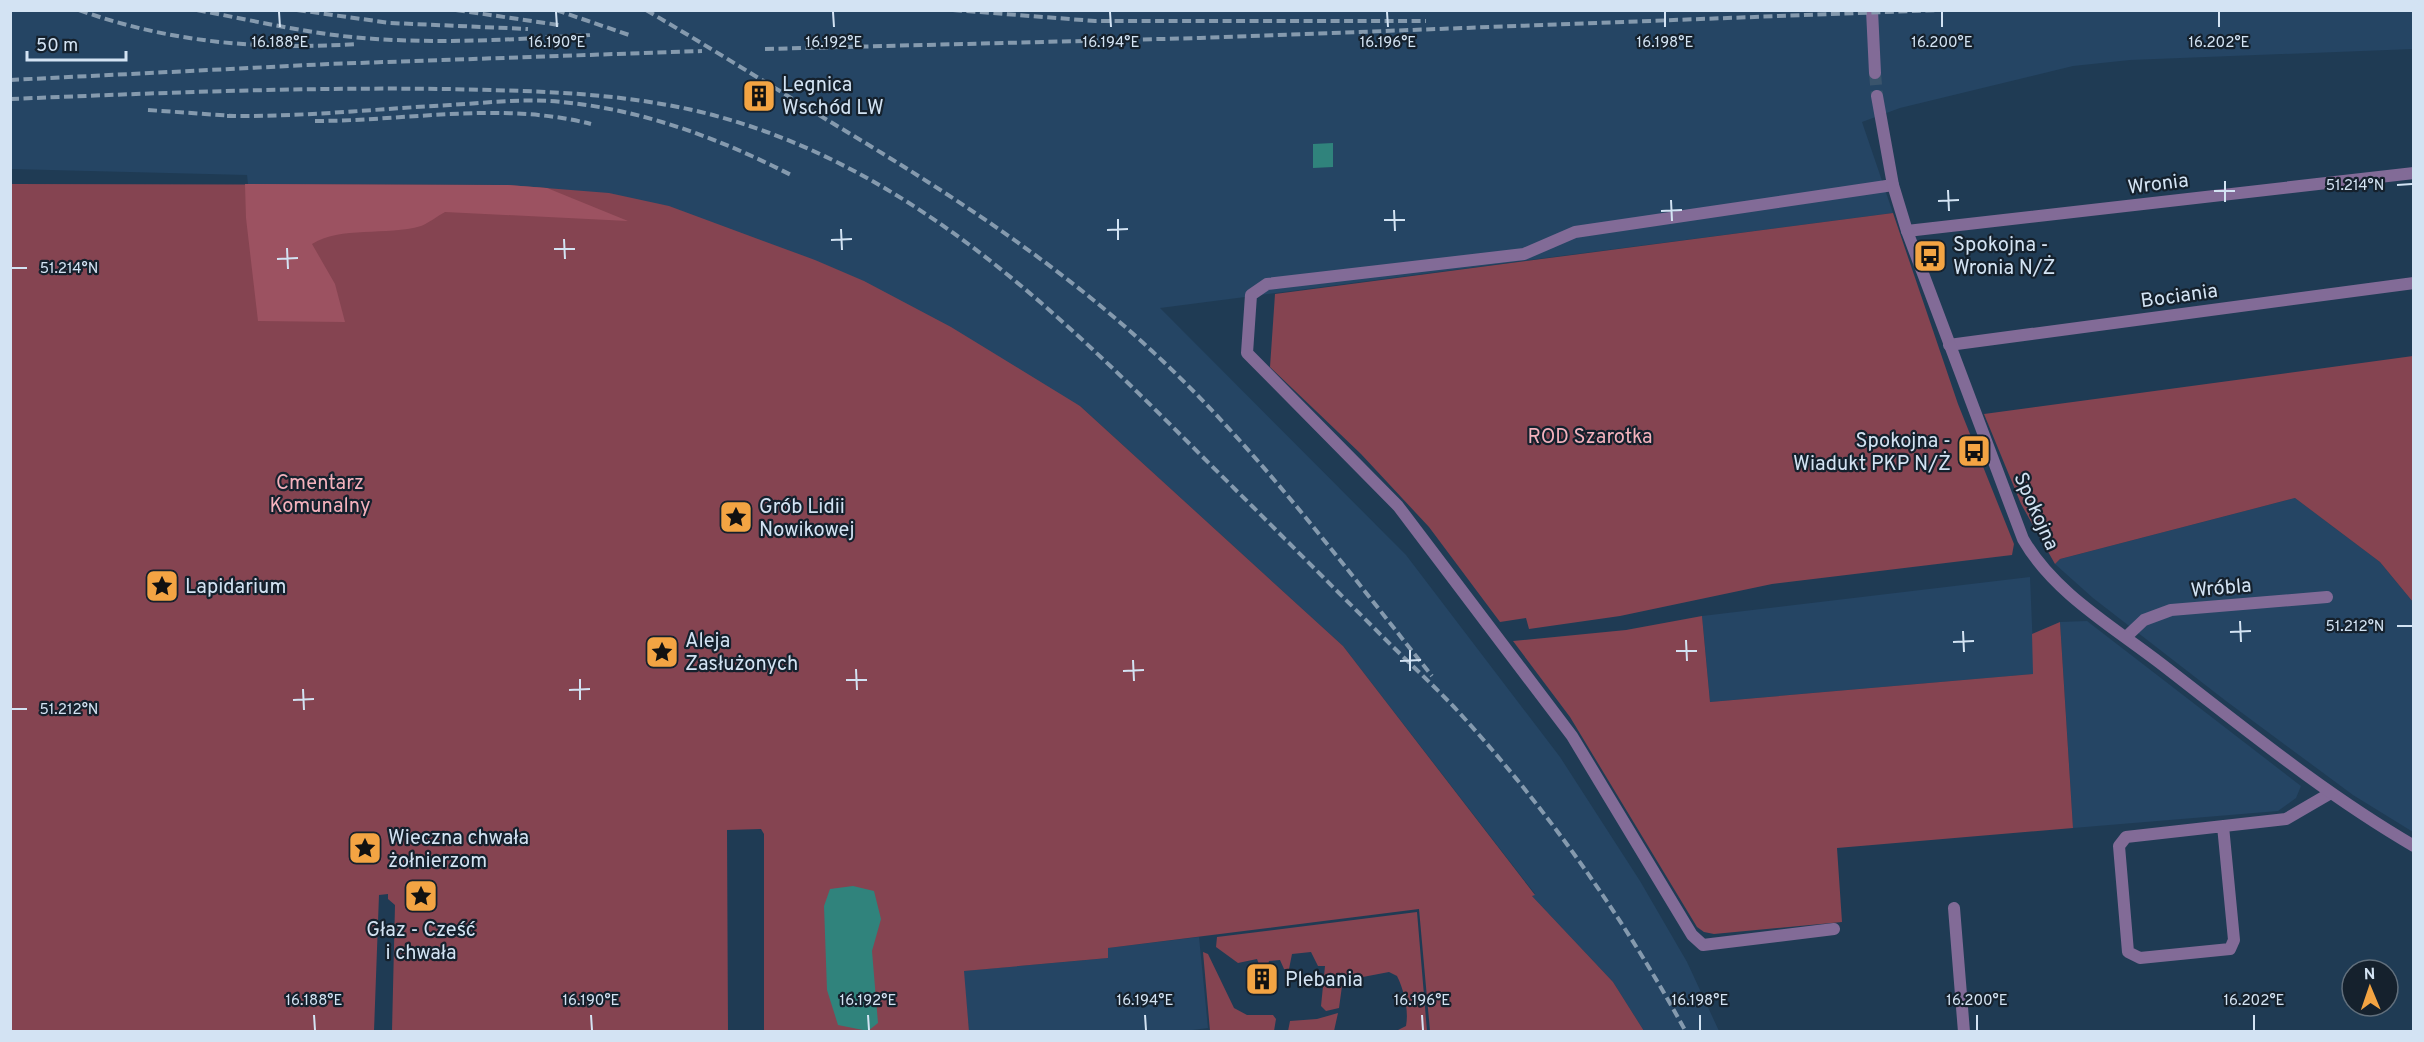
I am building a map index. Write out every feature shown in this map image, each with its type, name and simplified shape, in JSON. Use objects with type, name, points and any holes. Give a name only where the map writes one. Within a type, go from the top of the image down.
[{"type":"street","points":[[1872,10],[1875,73]]},
{"type":"street","name":"Spokojna","points":[[1877,96],[1893,185],[1907,231],[2024,539],[2036,561],[2085,606],[2329,794],[2414,846]]},
{"type":"street","name":"Wronia","points":[[1907,231],[2414,173]]},
{"type":"street","points":[[1834,929],[1703,945],[1692,935],[1572,736],[1398,506],[1247,353],[1251,295],[1267,285],[1524,254],[1575,232],[1893,185]]},
{"type":"street","name":"Bociania","points":[[1949,345],[2414,283]]},
{"type":"street","name":"Wróbla","points":[[2126,637],[2144,620],[2170,610],[2327,597]]},
{"type":"street","points":[[2223,826],[2234,940],[2230,949],[2140,958],[2128,952],[2119,846],[2126,837],[2223,826],[2286,819],[2329,794]]},
{"type":"street","points":[[1954,908],[1964,1032]]},
{"type":"shaded area","points":[[11,11],[2413,11],[2413,49],[2130,60],[2073,66],[1900,108],[1862,122],[1893,213],[1160,308],[1406,555],[1560,757],[1640,881],[1687,962],[1719,1031],[1644,1031],[1613,982],[1531,895],[1535,894],[1343,646],[1080,406],[508,185],[248,184],[247,175],[11,169]]},
{"type":"shaded area","points":[[1333,143],[1333,167],[1313,168],[1313,144]]},
{"type":"shaded area","points":[[245,184],[508,185],[547,188],[628,221],[445,212],[424,225],[408,229],[350,233],[323,238],[312,244],[335,284],[345,322],[258,321],[246,218]]},
{"type":"shaded area","points":[[2295,498],[2380,562],[2413,602],[2413,832],[2353,795],[2226,701],[2093,598],[2055,564],[2060,559]]},
{"type":"shaded area","points":[[2030,577],[2034,674],[1710,702],[1702,616]]},
{"type":"shaded area","points":[[2087,621],[2301,786],[2296,798],[2278,811],[2073,828],[2060,622]]},
{"type":"shaded area","points":[[853,886],[874,891],[881,919],[872,951],[878,1023],[868,1031],[838,1025],[827,990],[824,906],[830,889]]},
{"type":"shaded area","points":[[1199,937],[1208,1028],[1177,1032],[969,1031],[963,971],[1108,958],[1107,948]]},
{"type":"green space","name":"Cmentarz Komunalny","points":[[11,184],[508,185],[609,193],[669,206],[815,260],[864,281],[951,327],[1080,406],[1343,646],[1535,895],[1532,896],[1613,982],[1644,1031],[1430,1031],[1419,909],[1108,948],[1108,958],[964,971],[969,1031],[764,1031],[764,834],[761,829],[727,830],[728,1031],[392,1031],[395,905],[388,899],[388,894],[379,895],[374,1031],[11,1032]]},
{"type":"green space","name":"ROD Szarotka","points":[[1893,213],[1958,404],[2014,544],[2012,555],[1772,584],[1620,616],[1529,629],[1526,618],[1500,622],[1429,527],[1361,454],[1270,367],[1275,294]]},
{"type":"green space","points":[[2413,356],[2413,602],[2380,562],[2295,498],[2060,559],[2055,564],[2021,504],[1984,414]]},
{"type":"green space","points":[[1702,616],[1710,702],[2033,674],[2032,634],[2060,622],[2073,828],[1837,848],[1842,922],[1714,934],[1704,932],[1697,927],[1570,717],[1513,641],[1626,630]]},
{"type":"green space","points":[[1417,912],[1427,1031],[1396,1031],[1406,1026],[1406,1007],[1397,976],[1389,972],[1347,980],[1342,986],[1339,1008],[1326,1011],[1321,1006],[1325,966],[1318,966],[1311,952],[1292,954],[1289,969],[1284,969],[1280,960],[1269,961],[1267,969],[1261,970],[1257,959],[1238,963],[1216,947],[1217,937]]},
{"type":"green space","points":[[1203,952],[1208,954],[1234,1008],[1247,1015],[1273,1015],[1276,1019],[1274,1031],[1210,1031]]},
{"type":"green space","points":[[1338,1013],[1334,1031],[1288,1031],[1290,1021],[1317,1019]]},
{"type":"tunnel","points":[[1875,73],[1877,96]]},
{"type":"railway","points":[[79,10],[148,30],[216,42],[286,46],[357,44]]},
{"type":"railway","points":[[197,10],[305,31],[373,39],[466,41],[590,35]]},
{"type":"railway","points":[[297,10],[390,23],[528,29]]},
{"type":"railway","points":[[456,10],[559,25]]},
{"type":"railway","points":[[556,10],[632,36]]},
{"type":"railway","points":[[646,10],[959,202],[1039,258],[1115,318],[1191,388],[1228,427],[1298,508],[1432,676]]},
{"type":"railway","points":[[953,10],[1095,21],[1426,21]]},
{"type":"railway","points":[[765,49],[1200,38],[1938,10]]},
{"type":"railway","points":[[10,80],[329,64],[702,51]]},
{"type":"railway","points":[[10,99],[337,89],[446,89],[614,97],[680,107],[713,115],[794,143],[869,179],[940,224],[1007,274],[1071,329],[1455,708],[1527,792],[1584,869],[1638,949],[1686,1032]]},
{"type":"railway","points":[[227,116],[311,114],[513,101],[582,104],[645,117],[675,126],[735,149],[793,176]]},
{"type":"railway","points":[[148,110],[234,116]]},
{"type":"railway","points":[[315,121],[488,113],[557,117],[591,124]]},
{"type":"place","name":"Legnica Wschód LW","points":[[759,96]]},
{"type":"place","name":"Spokojna - Wronia N/Ż","points":[[1930,256]]},
{"type":"place","name":"Spokojna - Wiadukt PKP N/Ż","points":[[1974,451]]},
{"type":"place","name":"Grób Lidii Nowikowej","points":[[736,517]]},
{"type":"place","name":"Lapidarium","points":[[162,586]]},
{"type":"place","name":"Aleja Zasłużonych","points":[[662,652]]},
{"type":"place","name":"Wieczna chwała żołnierzom","points":[[365,848]]},
{"type":"place","name":"Głaz - Cześć i chwała","points":[[421,896]]},
{"type":"place","name":"Plebania","points":[[1262,979]]}]
